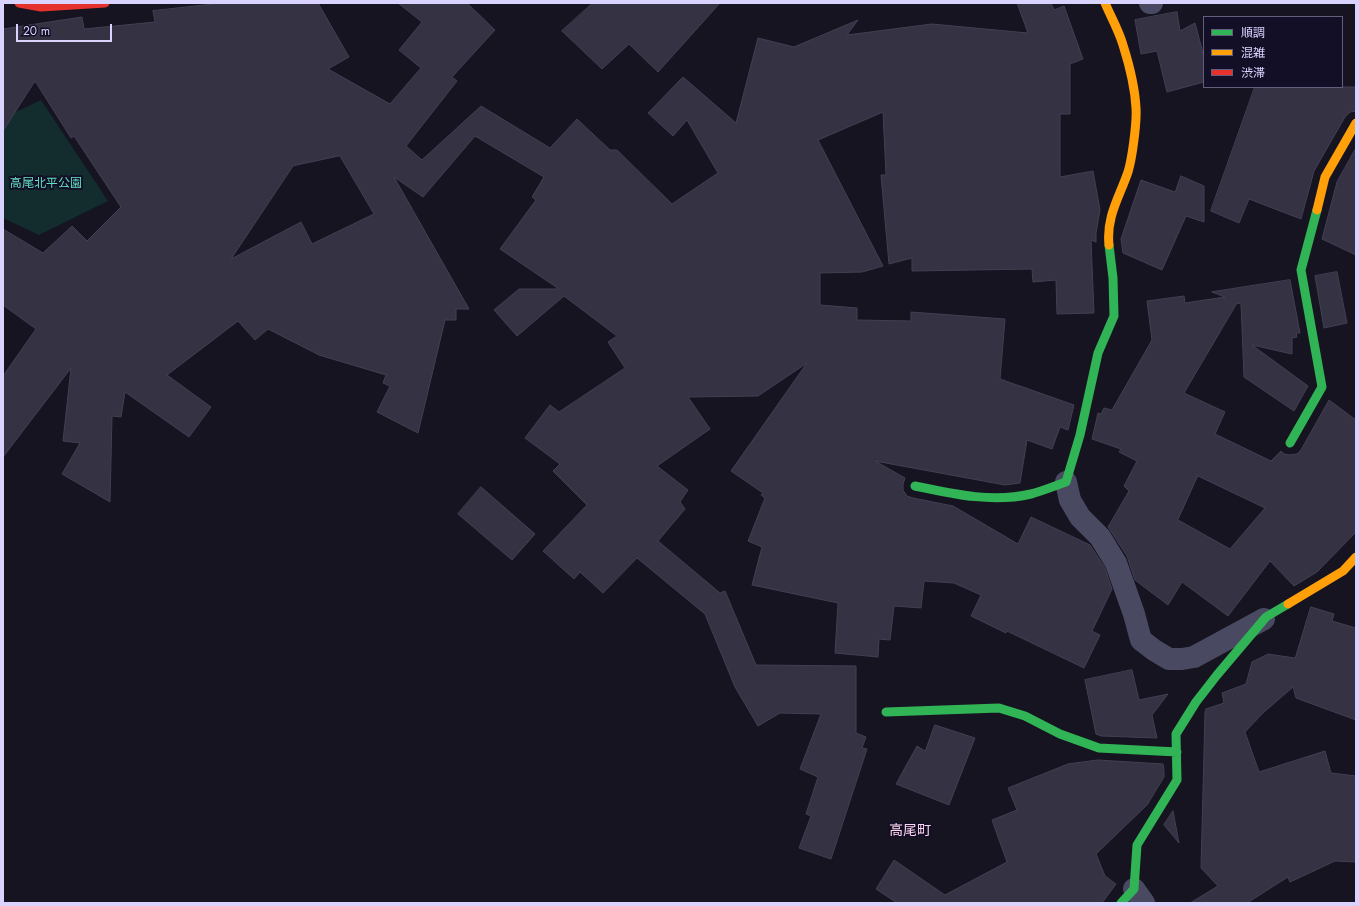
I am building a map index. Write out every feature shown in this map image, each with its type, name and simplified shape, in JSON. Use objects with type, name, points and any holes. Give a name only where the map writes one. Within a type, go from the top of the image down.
[{"type":"street","points":[[19,3],[33,4],[41,7],[104,3]]},
{"type":"street","points":[[1105,3],[1123,44],[1136,110],[1128,171],[1112,211],[1108,235],[1114,278],[1114,316],[1098,352],[1080,435],[1066,482],[1070,500],[1080,517],[1100,537],[1116,563],[1134,614],[1141,640],[1154,650],[1169,658],[1182,659],[1194,657],[1266,617],[1343,571],[1356,557]]},
{"type":"street","points":[[1290,443],[1322,387],[1301,270],[1325,177],[1356,123]]},
{"type":"street","points":[[915,486],[981,498],[1007,498],[1026,495],[1066,482]]},
{"type":"street","points":[[1133,898],[1137,845],[1177,780],[1176,734],[1196,702],[1266,617]]},
{"type":"street","points":[[886,712],[999,708],[1025,716],[1060,734],[1099,748],[1177,752]]},
{"type":"green space","name":"高尾北平公園","points":[[41,100],[108,201],[39,235],[3,218],[3,118]]},
{"type":"building","points":[[223,3],[318,3],[349,57],[328,69],[390,104],[421,68],[399,50],[422,22],[398,3],[467,3],[495,30],[452,77],[457,81],[406,146],[422,160],[481,106],[550,148],[577,119],[610,150],[617,150],[672,204],[718,173],[687,120],[673,136],[648,113],[683,77],[736,123],[758,38],[794,47],[858,20],[847,35],[932,24],[1028,33],[1017,3],[1051,3],[1054,10],[1064,6],[1083,59],[1070,64],[1070,114],[1060,114],[1060,177],[1093,171],[1100,210],[1096,242],[1091,240],[1094,313],[1057,314],[1056,280],[1033,282],[1032,269],[912,271],[912,258],[889,264],[881,175],[886,175],[883,112],[818,140],[883,266],[862,272],[820,273],[820,305],[857,308],[857,320],[911,321],[911,312],[1005,319],[1000,379],[1074,405],[1068,430],[1060,427],[1052,449],[1027,440],[1020,483],[1005,485],[875,461],[905,478],[903,490],[907,496],[953,506],[1018,544],[1031,517],[1090,545],[1105,568],[1112,589],[1092,631],[1100,635],[1084,668],[1007,631],[1006,633],[971,616],[981,595],[954,583],[924,581],[921,608],[894,606],[890,640],[879,639],[878,657],[835,653],[838,603],[752,585],[762,547],[748,541],[765,498],[761,495],[763,493],[731,471],[807,363],[758,396],[688,397],[710,429],[657,466],[688,490],[680,502],[685,509],[658,541],[720,593],[725,591],[756,665],[856,666],[856,733],[866,737],[862,748],[867,749],[831,859],[799,848],[811,816],[806,814],[818,777],[800,769],[821,714],[780,713],[758,726],[735,687],[705,614],[637,558],[603,593],[580,572],[574,579],[543,551],[587,505],[553,471],[560,464],[525,438],[550,405],[559,412],[625,368],[608,342],[617,336],[564,296],[517,336],[494,310],[519,289],[559,289],[500,249],[536,200],[532,197],[544,177],[475,136],[423,197],[394,177],[469,309],[456,309],[456,320],[445,320],[418,433],[377,412],[390,386],[383,383],[386,375],[319,355],[268,329],[255,340],[238,321],[167,375],[211,407],[189,437],[125,392],[121,417],[112,416],[110,502],[62,474],[80,443],[63,441],[71,368],[3,457],[3,376],[36,329],[3,305],[3,229],[43,253],[72,226],[87,241],[121,207],[74,136],[71,138],[35,81],[3,131],[3,29],[82,17],[84,29],[155,22],[153,11]],"holes":[[[340,156],[374,214],[312,244],[301,222],[231,259],[293,166]]]},
{"type":"building","points":[[593,3],[720,3],[658,72],[629,44],[602,69],[562,31]]},
{"type":"building","points":[[1177,12],[1180,31],[1195,23],[1203,53],[1203,82],[1167,92],[1157,51],[1141,54],[1135,20]]},
{"type":"building","points":[[1356,87],[1356,111],[1350,112],[1345,117],[1314,171],[1301,219],[1249,199],[1239,223],[1211,211],[1255,88]]},
{"type":"building","points":[[1356,148],[1356,255],[1322,239],[1337,182]]},
{"type":"building","points":[[1181,176],[1204,186],[1204,222],[1186,216],[1162,270],[1123,253],[1121,239],[1141,180],[1175,192]]},
{"type":"building","points":[[1337,272],[1347,323],[1324,328],[1315,276]]},
{"type":"building","points":[[1290,280],[1300,333],[1296,333],[1297,337],[1292,338],[1292,354],[1252,345],[1308,386],[1294,411],[1244,377],[1241,304],[1237,303],[1184,393],[1225,412],[1215,434],[1271,461],[1281,451],[1284,454],[1290,455],[1297,454],[1301,450],[1329,400],[1356,420],[1356,532],[1317,572],[1294,586],[1270,561],[1228,616],[1182,582],[1168,605],[1135,580],[1127,556],[1108,527],[1129,491],[1124,486],[1137,461],[1119,452],[1121,449],[1092,439],[1098,413],[1101,414],[1104,408],[1112,410],[1152,340],[1147,301],[1184,296],[1185,303],[1225,297],[1212,292]],"holes":[[[1198,476],[1265,508],[1230,549],[1178,520]]]},
{"type":"building","points":[[481,487],[535,534],[512,560],[458,514]]},
{"type":"building","points":[[1311,607],[1334,614],[1332,621],[1356,628],[1356,720],[1296,698],[1293,687],[1263,713],[1245,732],[1259,772],[1325,751],[1331,773],[1356,776],[1356,862],[1335,861],[1290,882],[1288,877],[1247,903],[1190,903],[1218,886],[1201,868],[1206,709],[1224,703],[1222,693],[1246,684],[1252,662],[1268,654],[1295,658]]},
{"type":"building","points":[[1132,670],[1139,700],[1168,694],[1152,715],[1157,738],[1101,736],[1096,734],[1085,680]]},
{"type":"building","points":[[935,725],[975,738],[949,805],[896,784],[917,746],[925,751]]},
{"type":"building","points":[[1098,760],[1163,764],[1164,771],[1164,777],[1147,805],[1096,854],[1105,876],[1116,884],[1102,903],[897,903],[876,889],[894,860],[945,895],[1007,862],[992,820],[1017,810],[1008,788],[1068,764]]},
{"type":"building","points":[[1173,811],[1179,843],[1164,825]]},
{"type":"traffic: fast","points":[[1290,443],[1322,387],[1301,270],[1317,210]]},
{"type":"traffic: fast","points":[[915,486],[987,498],[1002,498],[1031,494],[1066,482],[1080,435],[1098,353],[1114,316],[1113,278],[1109,245]]},
{"type":"traffic: fast","points":[[1121,903],[1134,889],[1137,845],[1177,780],[1176,734],[1196,702],[1266,617],[1288,604]]},
{"type":"traffic: fast","points":[[886,712],[999,708],[1025,716],[1060,734],[1099,748],[1177,752]]},
{"type":"traffic: slow","points":[[1105,3],[1119,34],[1125,52],[1133,85],[1136,108],[1135,131],[1131,159],[1128,172],[1111,216],[1109,225],[1109,245]]},
{"type":"traffic: slow","points":[[1317,210],[1325,177],[1356,123]]},
{"type":"traffic: slow","points":[[1288,604],[1343,571],[1356,557]]},
{"type":"traffic: jam","points":[[19,3],[41,7],[105,3]]},
{"type":"district","name":"高尾町","points":[[910,832]]}]
